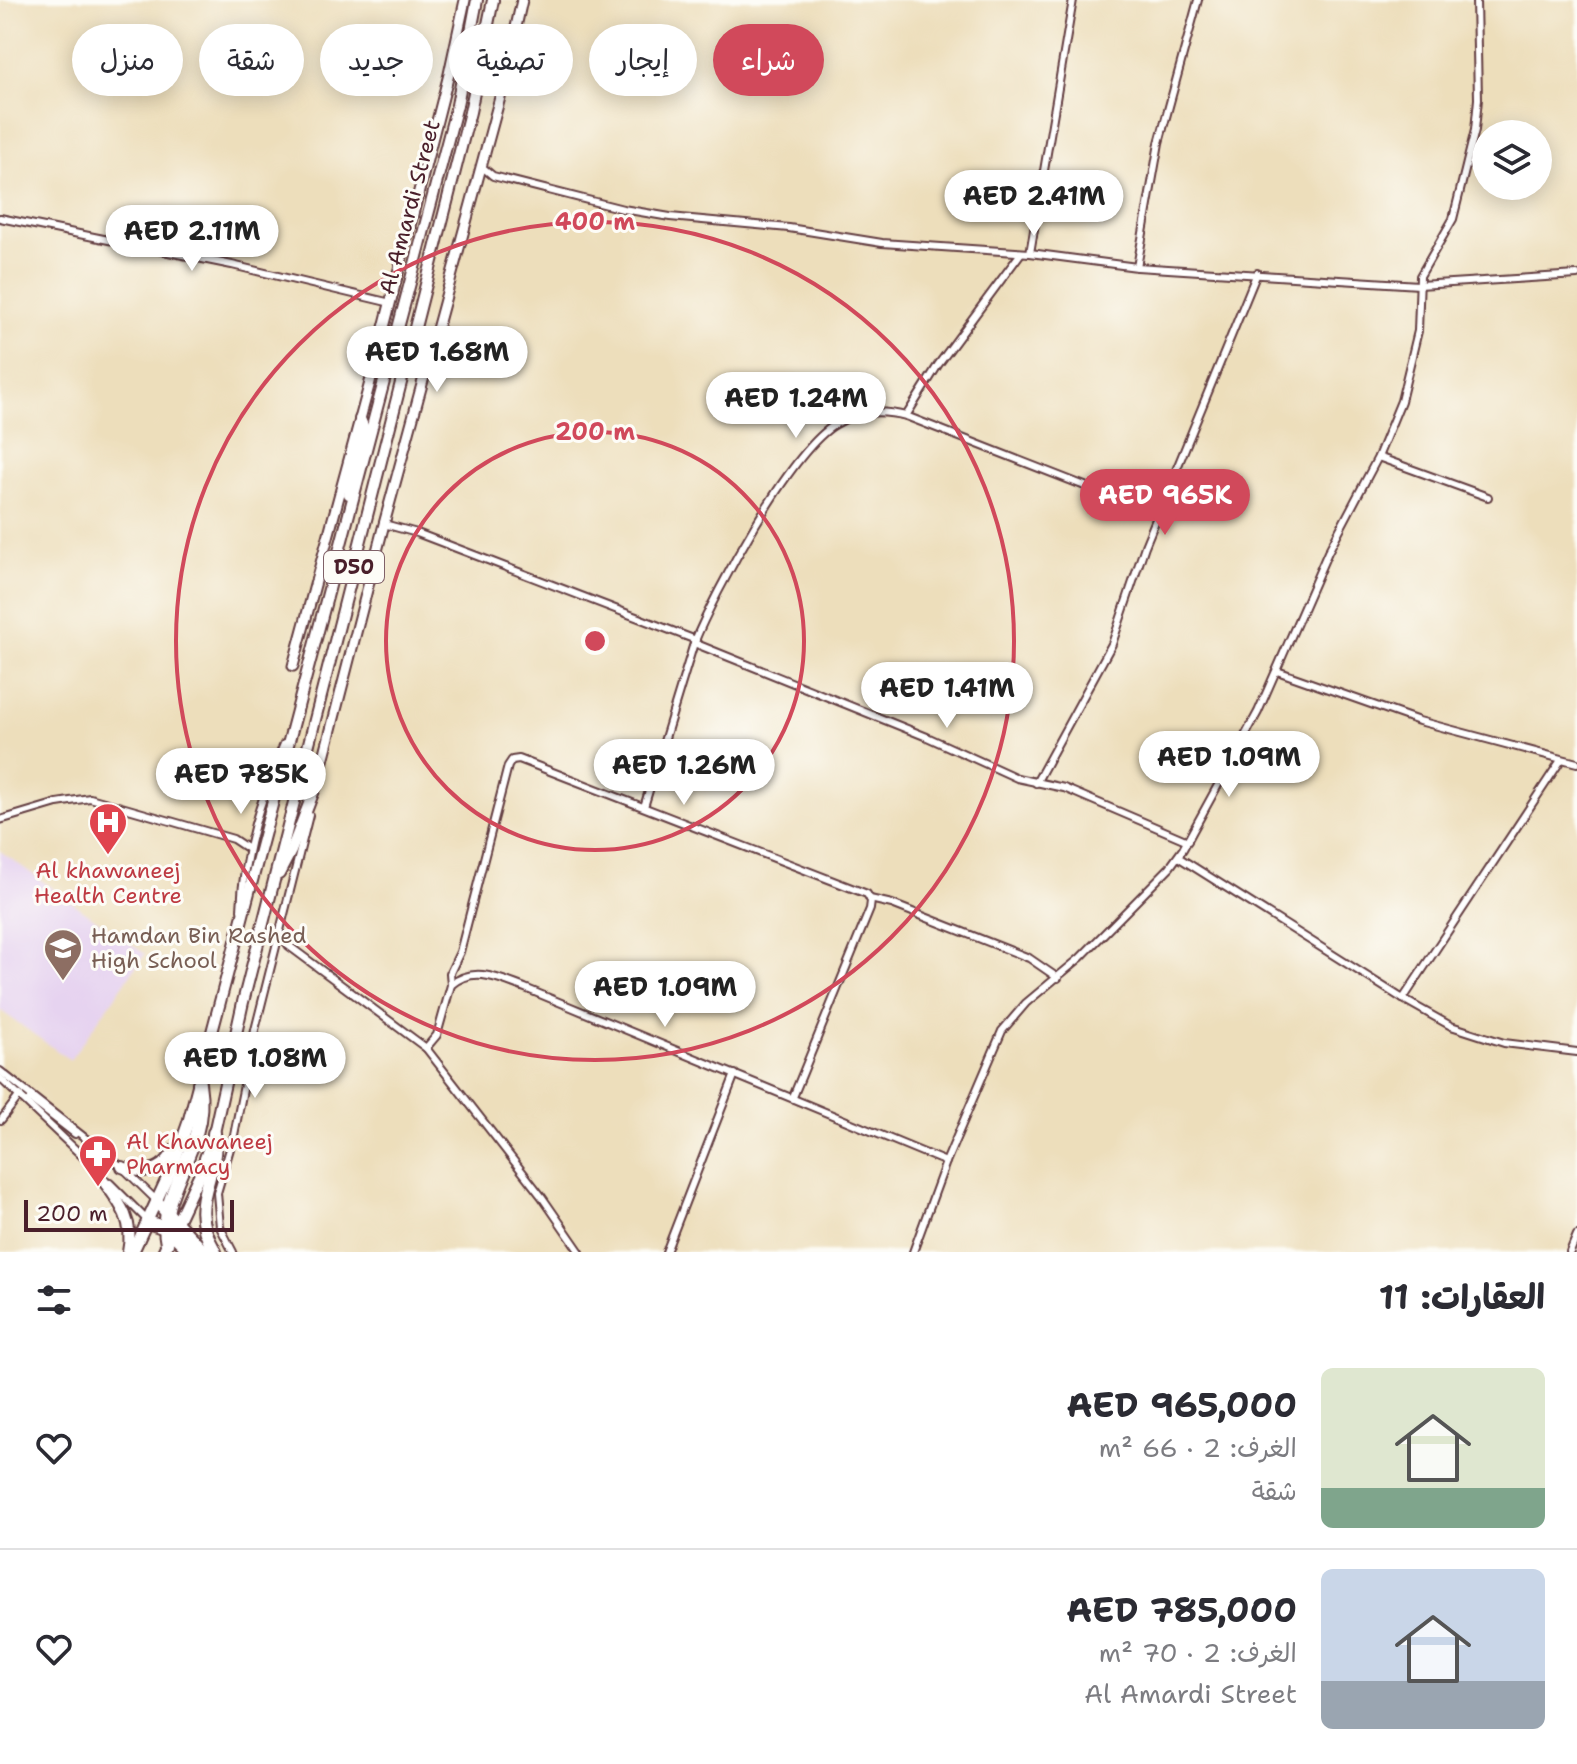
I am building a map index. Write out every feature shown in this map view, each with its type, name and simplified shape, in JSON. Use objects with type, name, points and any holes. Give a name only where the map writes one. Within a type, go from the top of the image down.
[{"type":"highway","points":[[170,1239],[167,1212],[197,1133],[201,1103],[199,1083]]},
{"type":"highway","points":[[214,1133],[214,1155],[203,1191],[202,1208],[206,1232],[215,1252]]},
{"type":"highway","points":[[157,1202],[167,1212]]},
{"type":"highway","points":[[148,1222],[191,1252]]},
{"type":"highway","points":[[170,1239],[204,1252]]},
{"type":"main road","name":"Al Amardi Street","points":[[131,1252],[157,1202],[188,1123],[457,105],[477,0]]},
{"type":"main road","name":"Al Amardi Street","points":[[170,1239],[214,1133],[273,882],[470,112],[493,0]]},
{"type":"main road","points":[[345,533],[347,503],[363,426],[360,419]]},
{"type":"main road","points":[[273,882],[288,859],[318,780]]},
{"type":"main road","points":[[122,1167],[140,1172],[159,1168],[170,1158],[188,1123]]},
{"type":"main road","points":[[94,1168],[126,1212],[131,1252]]},
{"type":"street","points":[[293,666],[391,303],[465,0]]},
{"type":"street","points":[[233,1252],[220,1227],[216,1211],[217,1193],[234,1135],[249,1055],[279,932],[384,524],[510,57],[522,0]]},
{"type":"street","points":[[1030,253],[1073,0]]},
{"type":"street","points":[[1137,267],[1159,143],[1198,0]]},
{"type":"street","points":[[913,1252],[946,1162],[1002,1031],[1026,1003],[1058,978],[1178,857],[1247,736],[1328,552],[1378,457],[1395,418],[1412,364],[1418,331],[1422,268],[1453,219],[1469,161],[1478,99],[1476,0]]},
{"type":"street","points":[[480,165],[493,176],[659,215],[789,228],[882,243],[1030,253],[1137,267],[1419,285],[1577,275]]},
{"type":"street","points":[[475,184],[493,176]]},
{"type":"street","points":[[0,218],[232,265],[391,303]]},
{"type":"street","points":[[906,416],[938,365],[1021,253]]},
{"type":"street","points":[[1036,783],[1112,644],[1159,515],[1257,273]]},
{"type":"street","points":[[644,807],[695,642],[731,569],[796,464],[834,425],[861,413],[876,411],[906,416],[1159,515]]},
{"type":"street","points":[[1378,457],[1488,497]]},
{"type":"street","points":[[384,524],[429,538],[695,642],[1017,778],[1072,791],[1188,841]]},
{"type":"street","points":[[1277,671],[1419,721],[1577,763]]},
{"type":"street","points":[[241,930],[242,886],[248,849],[269,780],[298,716]]},
{"type":"street","points":[[426,1048],[437,1035],[451,985],[450,973],[460,952],[508,766],[512,760],[519,759],[861,891],[870,899],[892,904],[1029,958],[1058,978]]},
{"type":"street","points":[[1403,999],[1561,760]]},
{"type":"street","points":[[0,820],[57,803],[90,798],[237,841],[248,849]]},
{"type":"street","points":[[1178,857],[1427,1014],[1477,1036],[1504,1043],[1577,1052]]},
{"type":"street","points":[[793,1097],[870,909],[870,899]]},
{"type":"street","points":[[279,932],[289,946],[426,1048],[542,1197],[580,1252]]},
{"type":"street","points":[[274,952],[289,946]]},
{"type":"street","points":[[451,985],[473,974],[490,976],[793,1097],[946,1162]]},
{"type":"street","points":[[0,1071],[122,1167],[157,1202]]},
{"type":"street","points":[[666,1252],[735,1074]]},
{"type":"street","points":[[0,1078],[148,1222]]},
{"type":"street","points":[[18,1095],[27,1096],[106,1154]]},
{"type":"street","points":[[0,1120],[18,1095]]},
{"type":"street","points":[[0,1120],[17,1106],[29,1106]]},
{"type":"street","points":[[1570,1252],[1577,1235]]},
{"type":"shaded area","name":"Hamdan Bin Rashed High School","points":[[0,851],[145,954],[70,1060],[0,1010]]},
{"type":"place","name":"Al khawaneej Health Centre","points":[[108,856]]},
{"type":"place","name":"Hamdan Bin Rashed High School","points":[[63,982]]},
{"type":"place","name":"Al Khawaneej Pharmacy","points":[[98,1188]]}]
